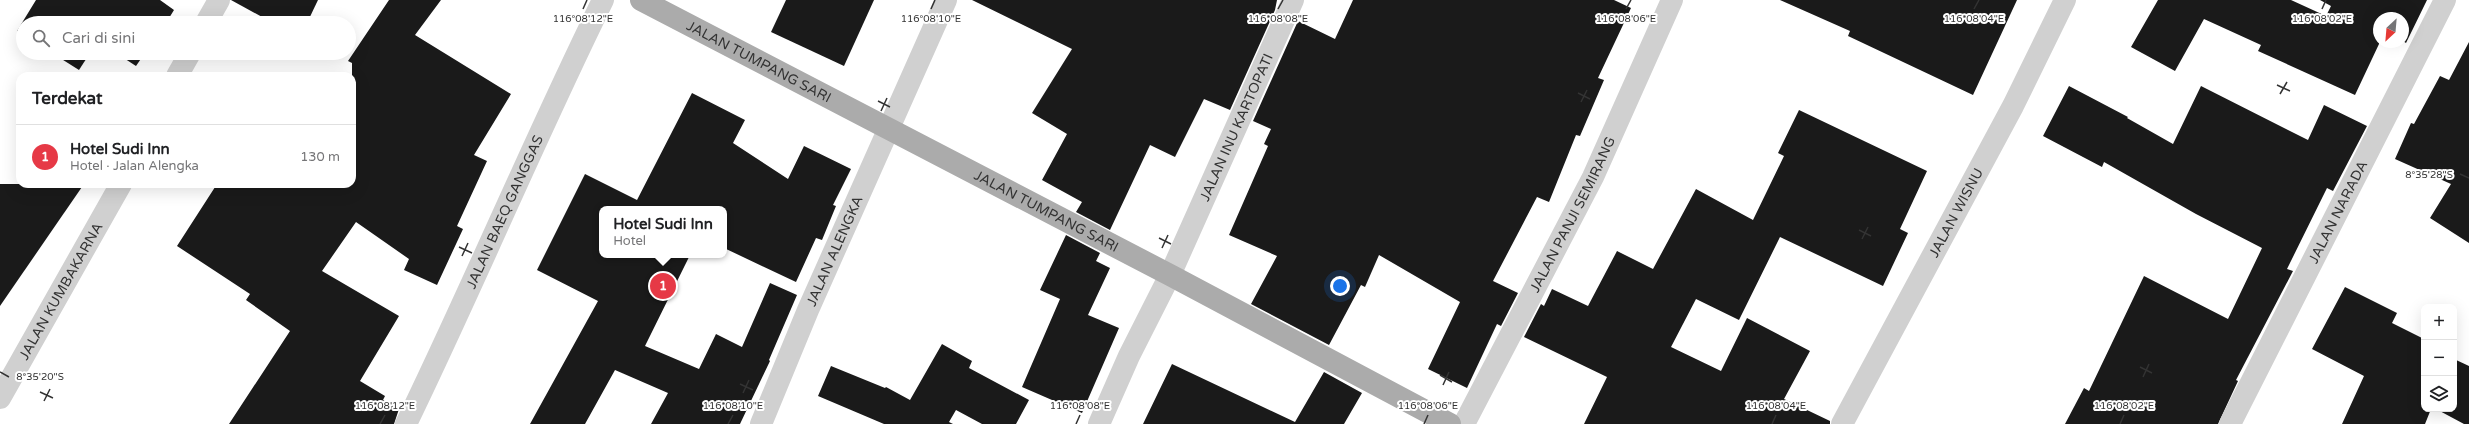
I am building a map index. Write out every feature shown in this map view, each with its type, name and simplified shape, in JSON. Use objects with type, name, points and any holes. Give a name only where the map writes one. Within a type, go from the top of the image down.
[{"type":"main road","name":"JALAN TUMPANG SARI","points":[[641,0],[1170,275],[1450,424]]},
{"type":"street","points":[[210,16],[219,0]]},
{"type":"street","name":"JALAN BAEQ GANGGAS","points":[[406,424],[455,321],[564,80],[602,0]]},
{"type":"street","name":"JALAN ALENGKA","points":[[761,424],[808,310],[946,0]]},
{"type":"street","name":"JALAN INU KARTOPATI","points":[[1099,424],[1129,356],[1180,255],[1293,0]]},
{"type":"street","name":"JALAN PANJI SEMIRANG","points":[[1464,424],[1593,177],[1672,0]]},
{"type":"street","name":"JALAN WISNU","points":[[1842,424],[2013,106],[2065,0]]},
{"type":"street","name":"JALAN NARADA","points":[[2230,424],[2445,0]]},
{"type":"street","points":[[179,72],[186,60]]},
{"type":"street","name":"JALAN KUMBAKARNA","points":[[0,398],[119,188]]},
{"type":"building","points":[[36,0],[160,0],[174,10],[170,16],[26,16]]},
{"type":"building","points":[[231,0],[318,0],[310,16],[260,16]]},
{"type":"building","points":[[389,0],[441,0],[415,35],[511,94],[474,155],[487,161],[457,226],[463,229],[437,285],[404,270],[409,259],[356,222],[322,271],[399,316],[360,381],[385,396],[383,400],[399,409],[394,424],[229,424],[290,331],[246,300],[250,294],[177,246],[214,188],[356,188],[356,72],[352,72],[352,63],[348,61],[356,60],[356,49]]},
{"type":"building","points":[[786,0],[874,0],[844,66],[771,32]]},
{"type":"building","points":[[972,0],[1277,0],[1275,10],[1230,110],[1204,99],[1175,157],[1150,145],[1110,230],[1076,212],[1082,202],[1042,180],[1067,134],[1032,113],[1072,49]]},
{"type":"building","points":[[1353,0],[1614,0],[1631,8],[1598,78],[1604,80],[1580,136],[1576,135],[1549,202],[1537,197],[1493,281],[1518,293],[1501,326],[1497,324],[1467,388],[1428,369],[1460,302],[1379,255],[1365,287],[1361,285],[1329,345],[1251,304],[1277,256],[1229,235],[1268,146],[1264,144],[1271,129],[1253,121],[1298,21],[1335,39]]},
{"type":"building","points":[[1780,0],[2017,0],[1973,95],[1848,36],[1850,31]]},
{"type":"building","points":[[2158,0],[2291,0],[2326,16],[2331,6],[2320,0],[2427,0],[2409,37],[2409,12],[2373,12],[2373,48],[2377,48],[2355,95],[2258,51],[2261,45],[2204,19],[2175,71],[2131,47]]},
{"type":"building","points":[[2469,42],[2469,243],[2430,218],[2451,184],[2395,159],[2411,123],[2414,124],[2440,76],[2449,80]]},
{"type":"building","points":[[63,60],[85,60],[79,70]]},
{"type":"building","points":[[127,60],[140,60],[136,66]]},
{"type":"building","points":[[2069,86],[2128,117],[2127,118],[2173,144],[2201,86],[2308,140],[2324,105],[2367,126],[2333,191],[2327,188],[2287,269],[2293,271],[2236,380],[2238,381],[2218,424],[2065,424],[2084,388],[2089,391],[2144,276],[2228,319],[2262,248],[2196,214],[2104,162],[2102,167],[2043,136]]},
{"type":"building","points":[[692,93],[745,120],[733,143],[788,179],[804,146],[851,169],[833,205],[836,206],[822,240],[816,238],[796,282],[727,249],[727,206],[599,206],[599,258],[689,258],[645,346],[699,369],[716,334],[742,347],[770,283],[797,295],[769,360],[770,361],[740,424],[651,424],[668,393],[615,370],[585,424],[530,424],[598,301],[537,270],[585,174],[637,200]]},
{"type":"building","points":[[1799,110],[1927,171],[1900,229],[1908,233],[1883,286],[1780,237],[1739,320],[1696,299],[1671,347],[1721,371],[1747,318],[1810,351],[1784,399],[1830,421],[1830,424],[1584,424],[1607,377],[1524,337],[1541,304],[1544,306],[1552,289],[1588,306],[1617,251],[1653,269],[1696,189],[1753,220],[1784,156],[1778,153]]},
{"type":"building","points":[[0,184],[16,184],[16,188],[81,188],[0,306]]},
{"type":"building","points":[[1066,235],[1100,253],[1096,261],[1110,268],[1088,315],[1119,328],[1082,413],[1022,387],[1060,299],[1040,290]]},
{"type":"building","points":[[2345,287],[2397,313],[2392,323],[2421,338],[2421,412],[2430,412],[2425,424],[2342,424],[2364,376],[2312,349]]},
{"type":"building","points":[[942,344],[972,361],[969,368],[1029,400],[1016,424],[982,424],[956,410],[949,422],[953,424],[884,424],[818,396],[831,366],[885,388],[886,387],[910,400]]},
{"type":"building","points":[[2457,360],[2469,366],[2469,424],[2464,424],[2442,412],[2457,412]]},
{"type":"building","points":[[1172,364],[1295,422],[1324,372],[1362,393],[1344,424],[1143,424]]},
{"type":"place","name":"Hotel Sudi Inn","points":[[663,286]]}]
